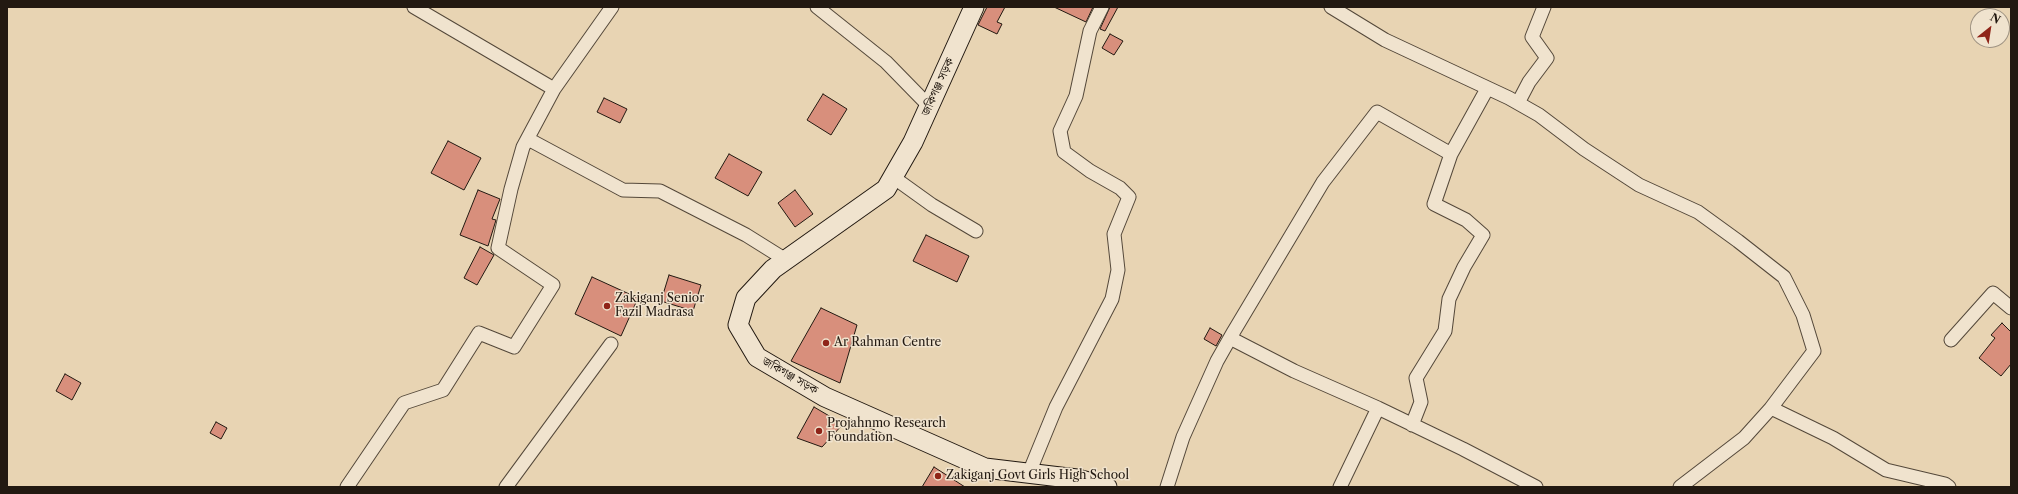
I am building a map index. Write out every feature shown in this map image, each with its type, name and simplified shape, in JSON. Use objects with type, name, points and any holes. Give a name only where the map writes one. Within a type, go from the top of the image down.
[{"type":"main road","name":"জকিগঞ্জ সড়ক","points":[[974,7],[913,142],[886,189],[773,269],[746,298],[738,326],[757,357],[825,396],[985,468],[1077,479],[1107,487]]},
{"type":"street","points":[[414,7],[554,89]]},
{"type":"street","points":[[347,487],[404,403],[443,390],[479,333],[514,347],[553,285],[498,248],[511,188],[523,147],[554,89],[612,7]]},
{"type":"street","points":[[817,7],[886,62],[930,106]]},
{"type":"street","points":[[1028,473],[1056,407],[1112,300],[1118,270],[1114,234],[1129,197],[1120,188],[1090,171],[1064,152],[1060,131],[1076,96],[1090,31],[1102,7]]},
{"type":"street","points":[[1331,7],[1385,40],[1518,103],[1539,115],[1584,149],[1639,185],[1698,212],[1784,277],[1803,315],[1814,351],[1770,408],[1744,438],[1680,487]]},
{"type":"street","points":[[1518,103],[1529,82],[1547,58],[1532,37],[1544,7]]},
{"type":"street","points":[[1412,425],[1420,402],[1416,378],[1445,331],[1449,299],[1464,267],[1483,235],[1466,220],[1434,204],[1451,154],[1488,89]]},
{"type":"street","points":[[1166,487],[1183,437],[1217,361],[1323,182],[1377,112],[1451,154]]},
{"type":"street","points":[[528,139],[624,190],[660,191],[746,235],[786,260]]},
{"type":"street","points":[[893,177],[932,205],[976,231]]},
{"type":"street","points":[[1951,340],[1993,293],[2011,308]]},
{"type":"street","points":[[1230,338],[1294,371],[1378,408],[1536,487]]},
{"type":"street","points":[[506,487],[611,344]]},
{"type":"street","points":[[1340,487],[1378,408]]},
{"type":"street","points":[[1770,408],[1833,438],[1886,470],[1946,484],[1949,487]]},
{"type":"building","points":[[987,7],[1005,7],[997,22],[1002,24],[997,34],[978,25]]},
{"type":"building","points":[[1054,7],[1093,7],[1086,22]]},
{"type":"building","points":[[1110,7],[1118,7],[1105,31],[1100,29]]},
{"type":"building","points":[[1110,34],[1123,41],[1114,55],[1102,48]]},
{"type":"building","points":[[823,94],[847,109],[831,135],[807,120]]},
{"type":"building","points":[[604,98],[627,109],[620,123],[597,112]]},
{"type":"building","points":[[448,141],[481,158],[464,190],[431,173]]},
{"type":"building","points":[[729,154],[762,172],[748,196],[715,178]]},
{"type":"building","points":[[478,190],[500,199],[492,219],[496,220],[488,246],[460,235]]},
{"type":"building","points":[[795,190],[813,214],[795,227],[778,203]]},
{"type":"building","points":[[926,235],[969,256],[957,282],[913,261]]},
{"type":"building","points":[[480,247],[494,255],[477,285],[464,278]]},
{"type":"building","points":[[669,275],[701,285],[693,311],[661,301]]},
{"type":"building","name":"Zakiganj Senior Fazil Madrasa","points":[[592,277],[638,298],[621,336],[575,314]]},
{"type":"building","name":"Ar Rahman Centre","points":[[821,308],[857,325],[840,383],[791,361]]},
{"type":"building","points":[[2002,323],[2011,332],[2011,364],[2001,376],[1979,358],[1995,338],[1991,335]]},
{"type":"building","points":[[1210,328],[1222,335],[1216,346],[1204,339]]},
{"type":"building","points":[[65,374],[81,383],[72,400],[56,391]]},
{"type":"building","name":"Projahnmo Research Foundation","points":[[814,407],[843,424],[822,447],[797,438]]},
{"type":"building","points":[[216,422],[227,428],[221,439],[210,433]]},
{"type":"building","name":"Zakiganj Govt Girls High School","points":[[934,467],[965,487],[922,487]]},
{"type":"place","name":"Zakiganj Senior Fazil Madrasa","points":[[607,306]]},
{"type":"place","name":"Ar Rahman Centre","points":[[826,343]]},
{"type":"place","name":"Projahnmo Research Foundation","points":[[819,431]]},
{"type":"place","name":"Zakiganj Govt Girls High School","points":[[938,476]]}]
